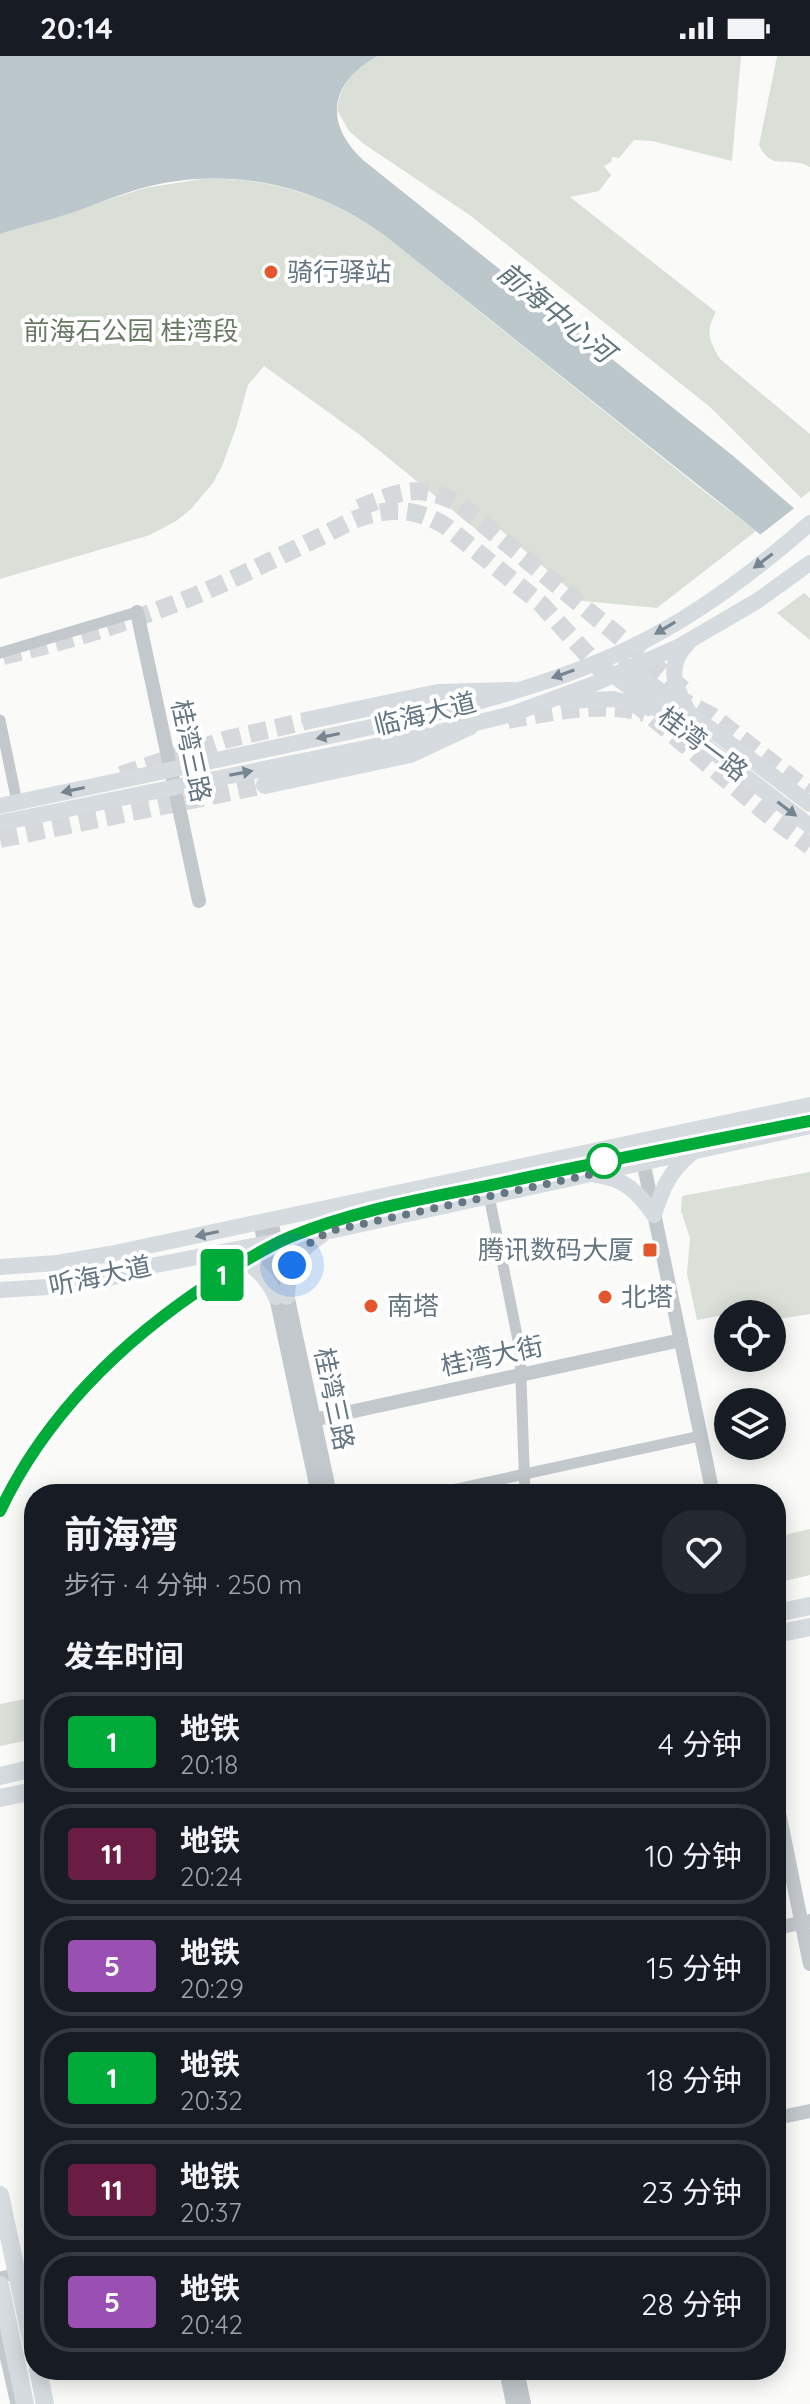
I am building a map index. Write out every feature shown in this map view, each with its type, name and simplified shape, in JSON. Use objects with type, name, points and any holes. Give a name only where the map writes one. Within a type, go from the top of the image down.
[{"type":"main road","name":"临海大道","points":[[0,806],[398,722],[512,691],[613,655],[662,631],[767,559],[810,523]]},
{"type":"main road","name":"临海大道","points":[[0,823],[470,726],[540,705],[614,676],[691,640],[728,620],[810,563]]},
{"type":"main road","points":[[690,713],[676,687],[674,668],[680,651],[691,640]]},
{"type":"main road","name":"桂湾一路","points":[[613,655],[810,804]]},
{"type":"main road","name":"桂湾一路","points":[[597,661],[810,826]]},
{"type":"main road","points":[[310,720],[438,693],[512,691]]},
{"type":"main road","points":[[540,705],[605,699],[627,701],[658,710]]},
{"type":"main road","points":[[265,785],[410,754],[470,726]]},
{"type":"main road","name":"听海大道","points":[[0,1267],[57,1263],[810,1105]]},
{"type":"main road","name":"听海大道","points":[[0,1290],[34,1290],[91,1282],[810,1126]]},
{"type":"main road","points":[[654,1215],[668,1179],[681,1161],[693,1152]]},
{"type":"main road","points":[[586,1175],[620,1181],[643,1198],[654,1215]]},
{"type":"main road","points":[[282,1297],[292,1265],[311,1242],[330,1231]]},
{"type":"main road","points":[[209,1254],[228,1257],[255,1268],[282,1297]]},
{"type":"main road","points":[[786,1606],[806,1607]]},
{"type":"main road","points":[[786,1611],[806,1607]]},
{"type":"main road","points":[[786,1632],[810,1627]]},
{"type":"main road","points":[[0,1776],[24,1770]]},
{"type":"main road","points":[[0,1798],[24,1793]]},
{"type":"main road","points":[[0,2195],[14,2284],[25,2404]]},
{"type":"main road","points":[[14,2284],[24,2312]]},
{"type":"main road","points":[[40,2380],[45,2404]]},
{"type":"street","points":[[0,653],[137,612]]},
{"type":"street","name":"桂湾三路","points":[[137,612],[199,901]]},
{"type":"street","points":[[0,720],[17,802]]},
{"type":"street","points":[[639,1142],[711,1484]]},
{"type":"street","points":[[489,1196],[516,1324],[522,1374],[524,1484]]},
{"type":"street","name":"桂湾三路","points":[[265,1221],[328,1484]]},
{"type":"street","name":"桂湾三路","points":[[282,1297],[316,1484]]},
{"type":"street","name":"桂湾大街","points":[[313,1420],[681,1340]]},
{"type":"street","points":[[478,1484],[700,1436]]},
{"type":"street","points":[[786,1842],[805,1925],[810,1964]]},
{"type":"street","points":[[786,2110],[810,2104]]},
{"type":"street","points":[[786,2116],[810,2111]]},
{"type":"street","points":[[0,2334],[16,2404]]},
{"type":"street","points":[[48,2380],[53,2404]]},
{"type":"street","points":[[508,2380],[513,2404]]},
{"type":"street","points":[[519,2380],[524,2404]]},
{"type":"green space","points":[[378,56],[741,56],[732,161],[652,141],[634,140],[619,158],[612,157],[611,162],[604,166],[611,175],[599,191],[570,197],[716,312],[710,325],[710,336],[720,359],[810,434],[810,491],[801,498],[710,407],[471,216],[349,131],[337,110],[345,84],[356,71]]},
{"type":"green space","points":[[777,56],[810,56],[810,167],[770,159],[759,145]]},
{"type":"green space","name":"前海石公园 桂湾段","points":[[202,179],[251,181],[298,192],[363,221],[756,531],[657,608],[583,601],[488,519],[477,530],[360,435],[264,366],[248,385],[222,466],[213,483],[191,509],[150,535],[0,579],[0,234],[145,188]]},
{"type":"green space","points":[[804,593],[810,598],[810,640],[777,613]]},
{"type":"green space","points":[[810,1172],[810,1314],[786,1318],[786,1300],[714,1300],[714,1317],[697,1320],[687,1274],[690,1238],[681,1211],[682,1196]]},
{"type":"green space","points":[[810,1529],[810,1575],[786,1581],[786,1535]]},
{"type":"green space","points":[[24,1699],[24,1741],[0,1746],[0,1704]]},
{"type":"shaded area","points":[[0,56],[378,56],[350,77],[342,90],[337,117],[350,146],[363,160],[732,455],[810,522],[810,574],[384,235],[333,205],[307,194],[252,181],[194,179],[143,188],[0,234]]},
{"type":"pier","points":[[797,506],[810,517],[810,578],[757,537]]},
{"type":"tunnel","points":[[359,508],[397,494],[420,491],[459,504],[684,690]]},
{"type":"tunnel","points":[[3,656],[64,641],[153,612],[239,576],[359,518],[402,511],[421,514],[447,527],[540,603],[606,675]]},
{"type":"tunnel","points":[[673,696],[712,716],[810,792]]},
{"type":"tunnel","points":[[633,701],[772,818],[810,846]]},
{"type":"tunnel","points":[[508,720],[594,708],[645,713]]},
{"type":"tunnel","points":[[121,775],[224,740],[310,720]]},
{"type":"tunnel","points":[[0,839],[265,785]]},
{"type":"metro line","name":"1","points":[[0,1511],[53,1424],[119,1352],[163,1315],[286,1238],[327,1222],[409,1201],[810,1121]]},
{"type":"place","name":"骑行驿站","points":[[271,272]]},
{"type":"place","name":"腾讯数码大厦","points":[[650,1250]]},
{"type":"place","name":"北塔","points":[[605,1297]]},
{"type":"place","name":"南塔","points":[[371,1306]]},
{"type":"route","points":[[292,1265],[311,1242],[330,1231],[606,1171],[604,1161]]},
{"type":"water label","name":"前海中心河","points":[[556,312]]}]
